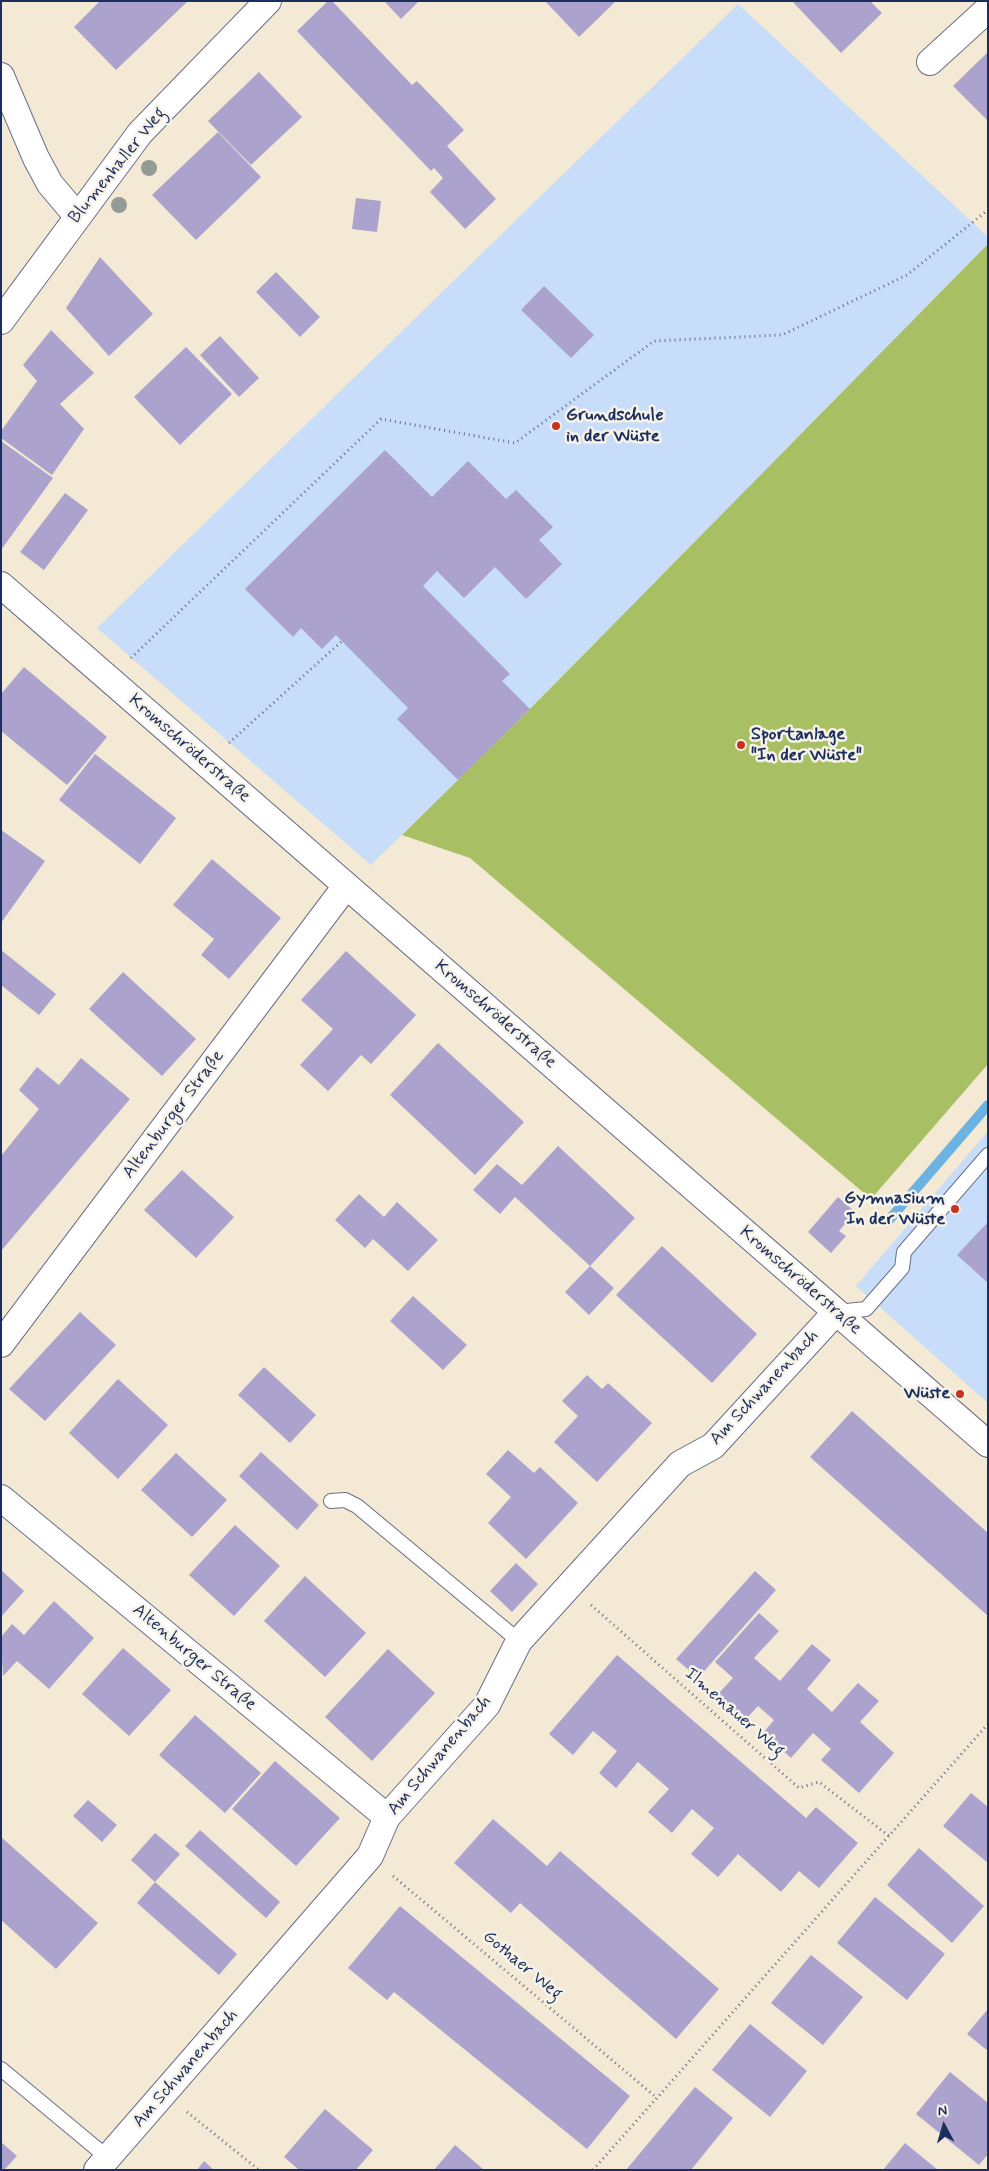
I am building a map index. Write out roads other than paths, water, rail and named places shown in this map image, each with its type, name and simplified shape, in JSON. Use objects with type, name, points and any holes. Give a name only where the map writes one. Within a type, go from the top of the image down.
[{"type":"street","name":"Blumenhaller Weg","points":[[1,321],[140,133],[268,1]]},
{"type":"street","points":[[930,62],[988,9]]},
{"type":"street","points":[[1,76],[45,176],[77,216]]},
{"type":"street","name":"Kromschröderstraße","points":[[1,586],[988,1444]]},
{"type":"street","name":"Altenburger Straße","points":[[1,1344],[346,886]]},
{"type":"street","name":"Am Schwanenbach","points":[[103,2164],[370,1856],[387,1817],[487,1705],[519,1641],[680,1464],[713,1446],[836,1312]]},
{"type":"street","name":"Altenburger Straße","points":[[1,1498],[387,1817]]},
{"type":"lane","points":[[836,1312],[866,1309],[902,1268],[904,1252],[988,1156]]},
{"type":"lane","points":[[331,1501],[346,1500],[357,1506],[519,1641]]},
{"type":"lane","points":[[1,2069],[103,2164]]},
{"type":"waterway","points":[[889,1220],[988,1105]]},
{"type":"place","name":"Grundschule in der Wüste","points":[[556,426]]},
{"type":"place","name":"Sportanlage \"In der Wüste\"","points":[[741,745]]},
{"type":"place","name":"Gymnasium In der Wüste","points":[[955,1209]]},
{"type":"place","name":"Wüste","points":[[960,1394]]}]
